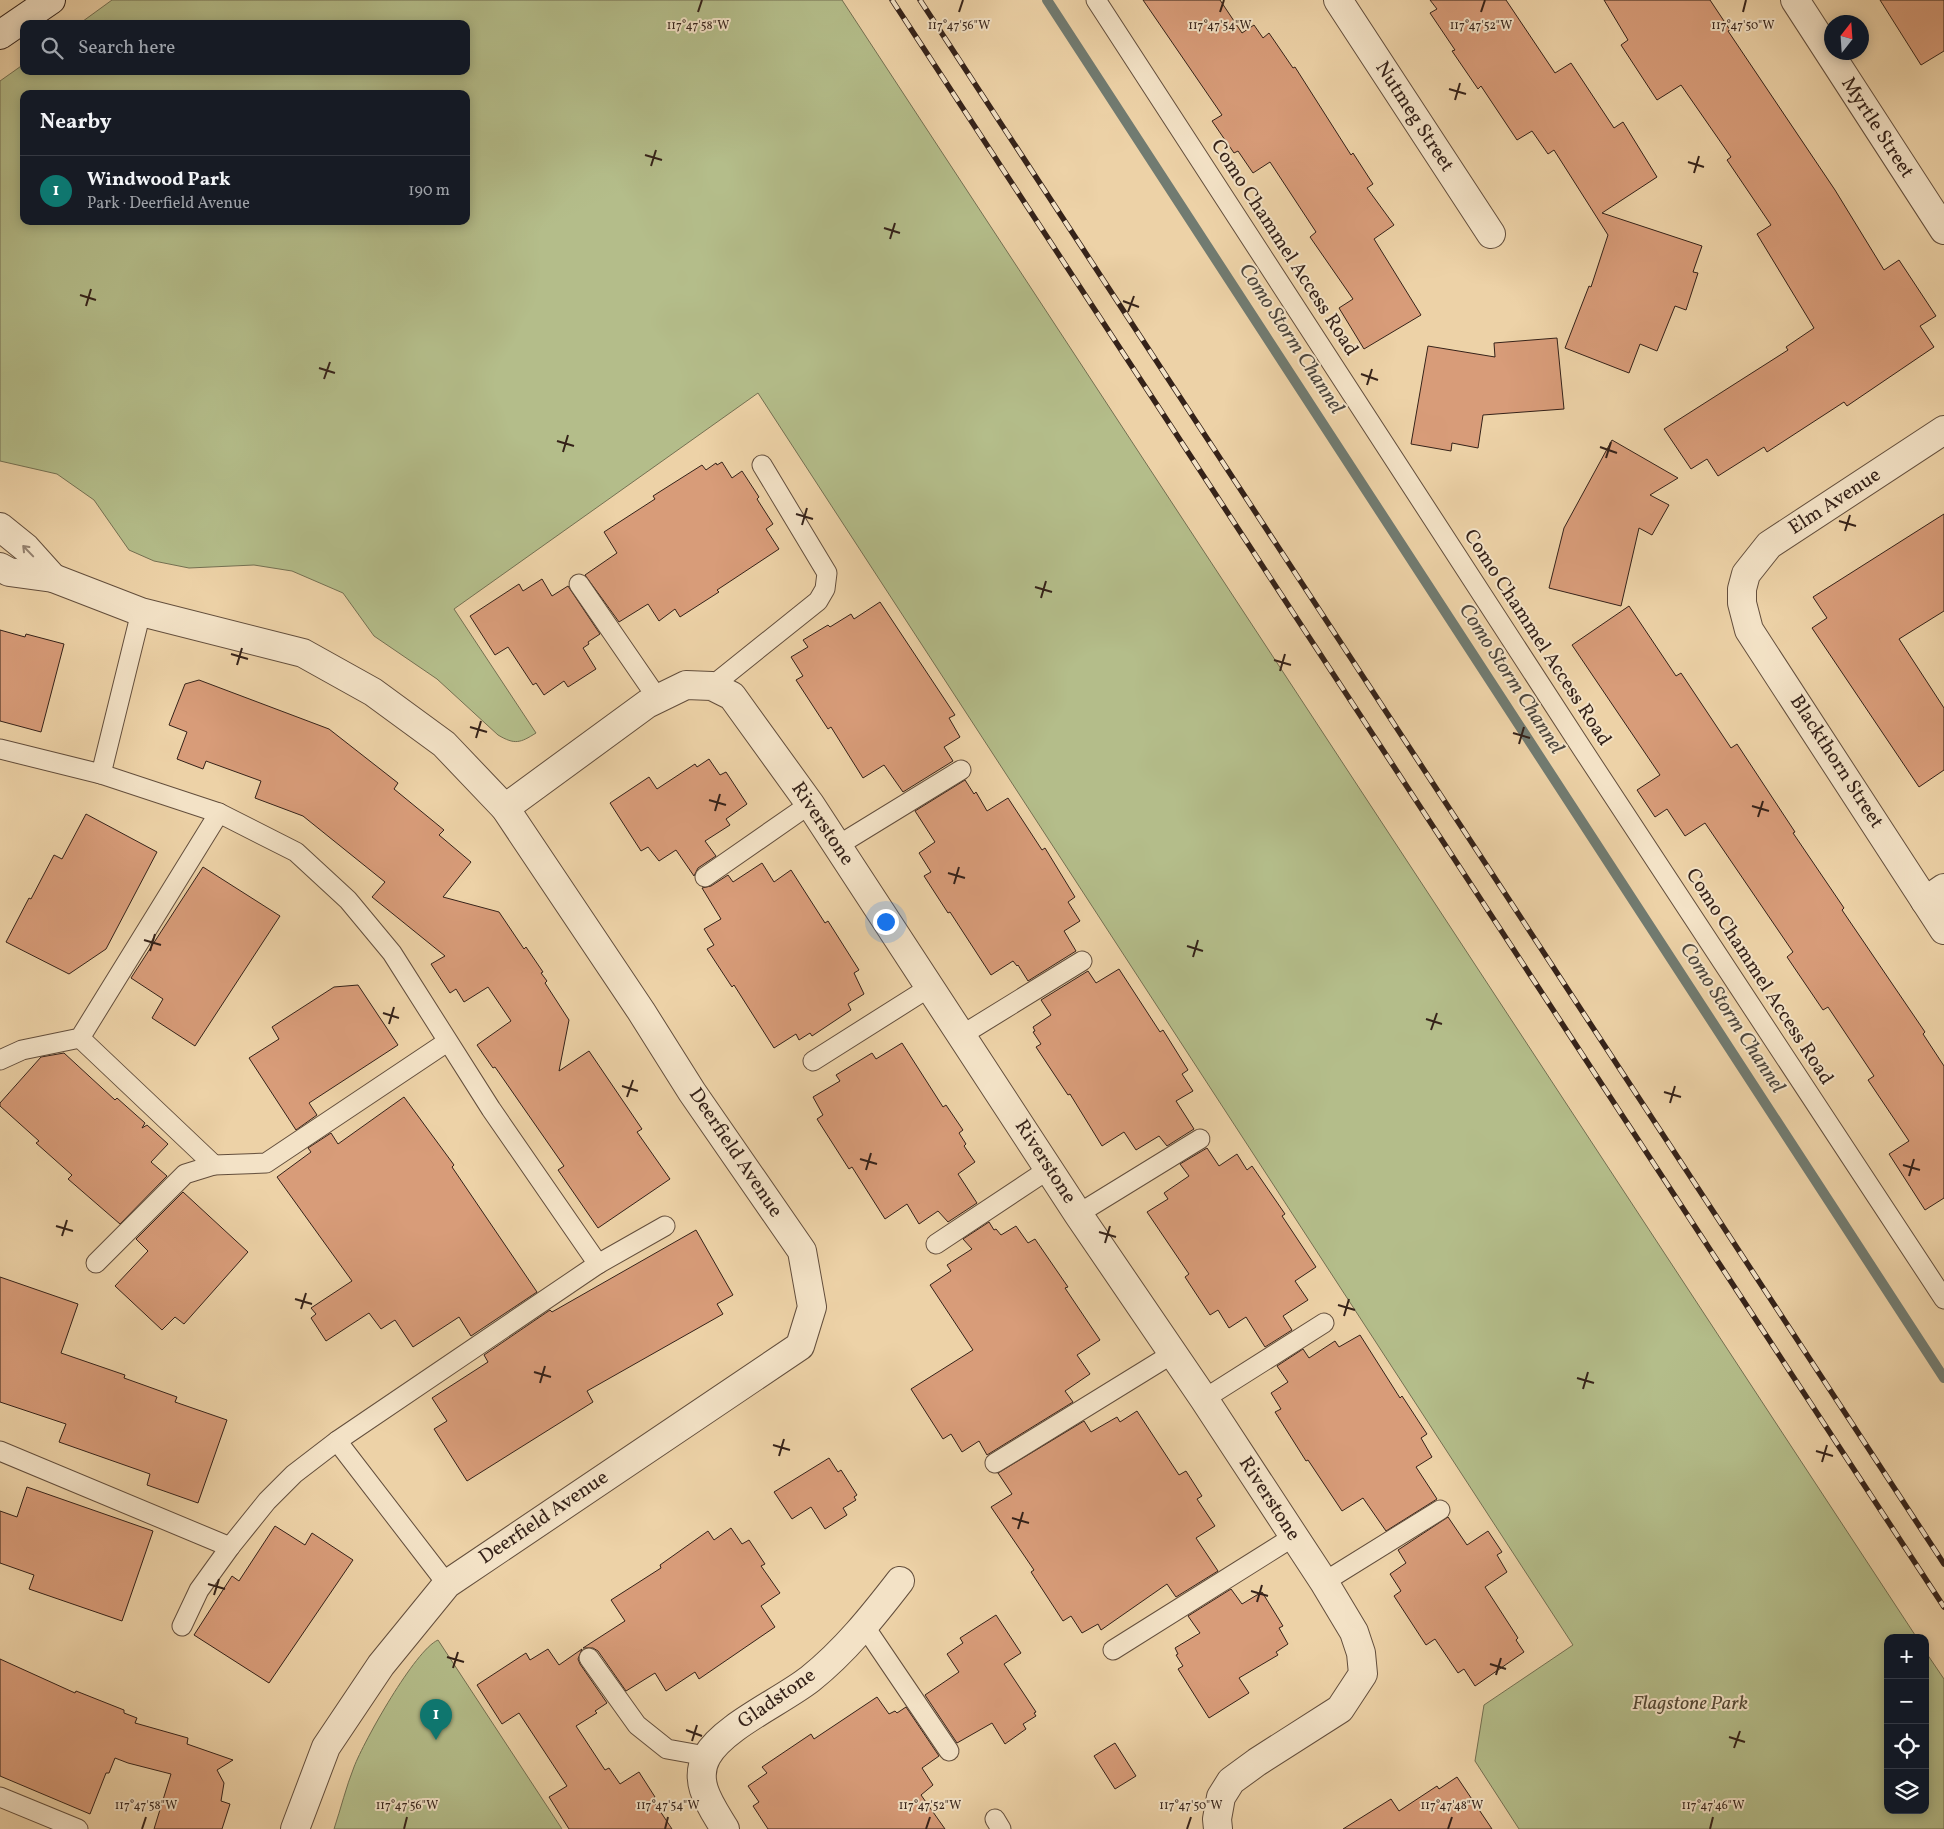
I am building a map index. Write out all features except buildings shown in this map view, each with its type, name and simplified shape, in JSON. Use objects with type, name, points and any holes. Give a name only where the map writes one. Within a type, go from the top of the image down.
[{"type":"street","points":[[22,20],[51,0]]},
{"type":"street","name":"Nutmeg Street","points":[[1338,0],[1491,234]]},
{"type":"street","name":"Myrtle Street","points":[[1795,0],[1944,230]]},
{"type":"street","points":[[0,35],[20,21]]},
{"type":"street","name":"Elm Avenue","points":[[1742,589],[1746,574],[1769,545],[1944,430]]},
{"type":"street","name":"Deerfield Avenue","points":[[0,527],[26,548],[53,578]]},
{"type":"street","name":"Deerfield Avenue","points":[[0,567],[9,572],[53,578],[141,612],[303,653],[373,692],[444,744],[505,808],[692,1092],[802,1251],[812,1307],[800,1346],[447,1584],[381,1665],[326,1747],[295,1829]]},
{"type":"street","name":"Blackthorn Street","points":[[1742,589],[1742,602],[1749,630],[1934,895],[1944,930]]},
{"type":"street","name":"Riverstone","points":[[505,808],[647,704],[686,685],[712,686],[732,696],[810,804],[1078,1214],[1204,1399],[1324,1582],[1354,1632],[1361,1653],[1362,1674],[1340,1709],[1257,1762],[1231,1781],[1221,1797],[1217,1818],[1218,1829]]},
{"type":"street","name":"Gladstone","points":[[706,1756],[721,1738],[810,1679],[865,1627],[900,1581]]},
{"type":"street","points":[[706,1756],[702,1774],[704,1793],[726,1829]]},
{"type":"lane","name":"Como Chammel Access Road","points":[[1096,0],[1583,750],[1944,1299]]},
{"type":"lane","points":[[712,686],[818,601],[825,589],[827,573],[762,465]]},
{"type":"lane","points":[[579,584],[658,699]]},
{"type":"lane","points":[[101,774],[141,612]]},
{"type":"lane","points":[[0,748],[101,774],[219,813],[296,852],[348,900],[392,953],[447,1042],[598,1264]]},
{"type":"lane","points":[[837,846],[961,770]]},
{"type":"lane","points":[[705,877],[810,804]]},
{"type":"lane","points":[[0,1060],[22,1050],[80,1038],[219,813]]},
{"type":"lane","points":[[962,1035],[1082,961]]},
{"type":"lane","points":[[813,1060],[930,987]]},
{"type":"lane","points":[[80,1038],[214,1165]]},
{"type":"lane","points":[[96,1263],[185,1174],[214,1165],[266,1163],[447,1042]]},
{"type":"lane","points":[[1078,1214],[1200,1139]]},
{"type":"lane","points":[[936,1244],[1049,1169]]},
{"type":"lane","points":[[182,1626],[199,1590],[230,1547],[267,1501],[294,1474],[338,1440],[598,1264],[665,1226]]},
{"type":"lane","points":[[1204,1399],[1324,1323]]},
{"type":"lane","points":[[995,1463],[1172,1354]]},
{"type":"lane","points":[[338,1440],[447,1584]]},
{"type":"lane","points":[[0,1451],[230,1547]]},
{"type":"lane","points":[[1324,1582],[1440,1510]]},
{"type":"lane","points":[[1113,1650],[1293,1537]]},
{"type":"lane","points":[[865,1627],[949,1751]]},
{"type":"lane","points":[[589,1658],[636,1725],[667,1749],[706,1756]]},
{"type":"lane","points":[[0,1797],[78,1829]]},
{"type":"green space","name":"Flagstone Park","points":[[112,0],[842,0],[1914,1634],[1884,1634],[1884,1814],[1929,1814],[1929,1657],[1944,1679],[1944,1829],[1519,1829],[1475,1761],[1484,1705],[1573,1645],[758,393],[454,609],[536,733],[517,742],[498,735],[437,679],[374,636],[343,593],[292,571],[254,565],[189,568],[154,561],[129,550],[94,500],[57,474],[0,461],[0,81],[20,67],[20,75],[470,75],[470,20],[84,20]]},
{"type":"green space","points":[[438,1640],[562,1829],[334,1829],[351,1775],[379,1718],[417,1660],[428,1647]]},
{"type":"waterway","name":"Como Storm Channel","points":[[1047,0],[1944,1378]]},
{"type":"railway","points":[[892,0],[1944,1607]]},
{"type":"railway","points":[[920,0],[1944,1564]]},
{"type":"place","name":"Windwood Park","points":[[436,1740]]}]
